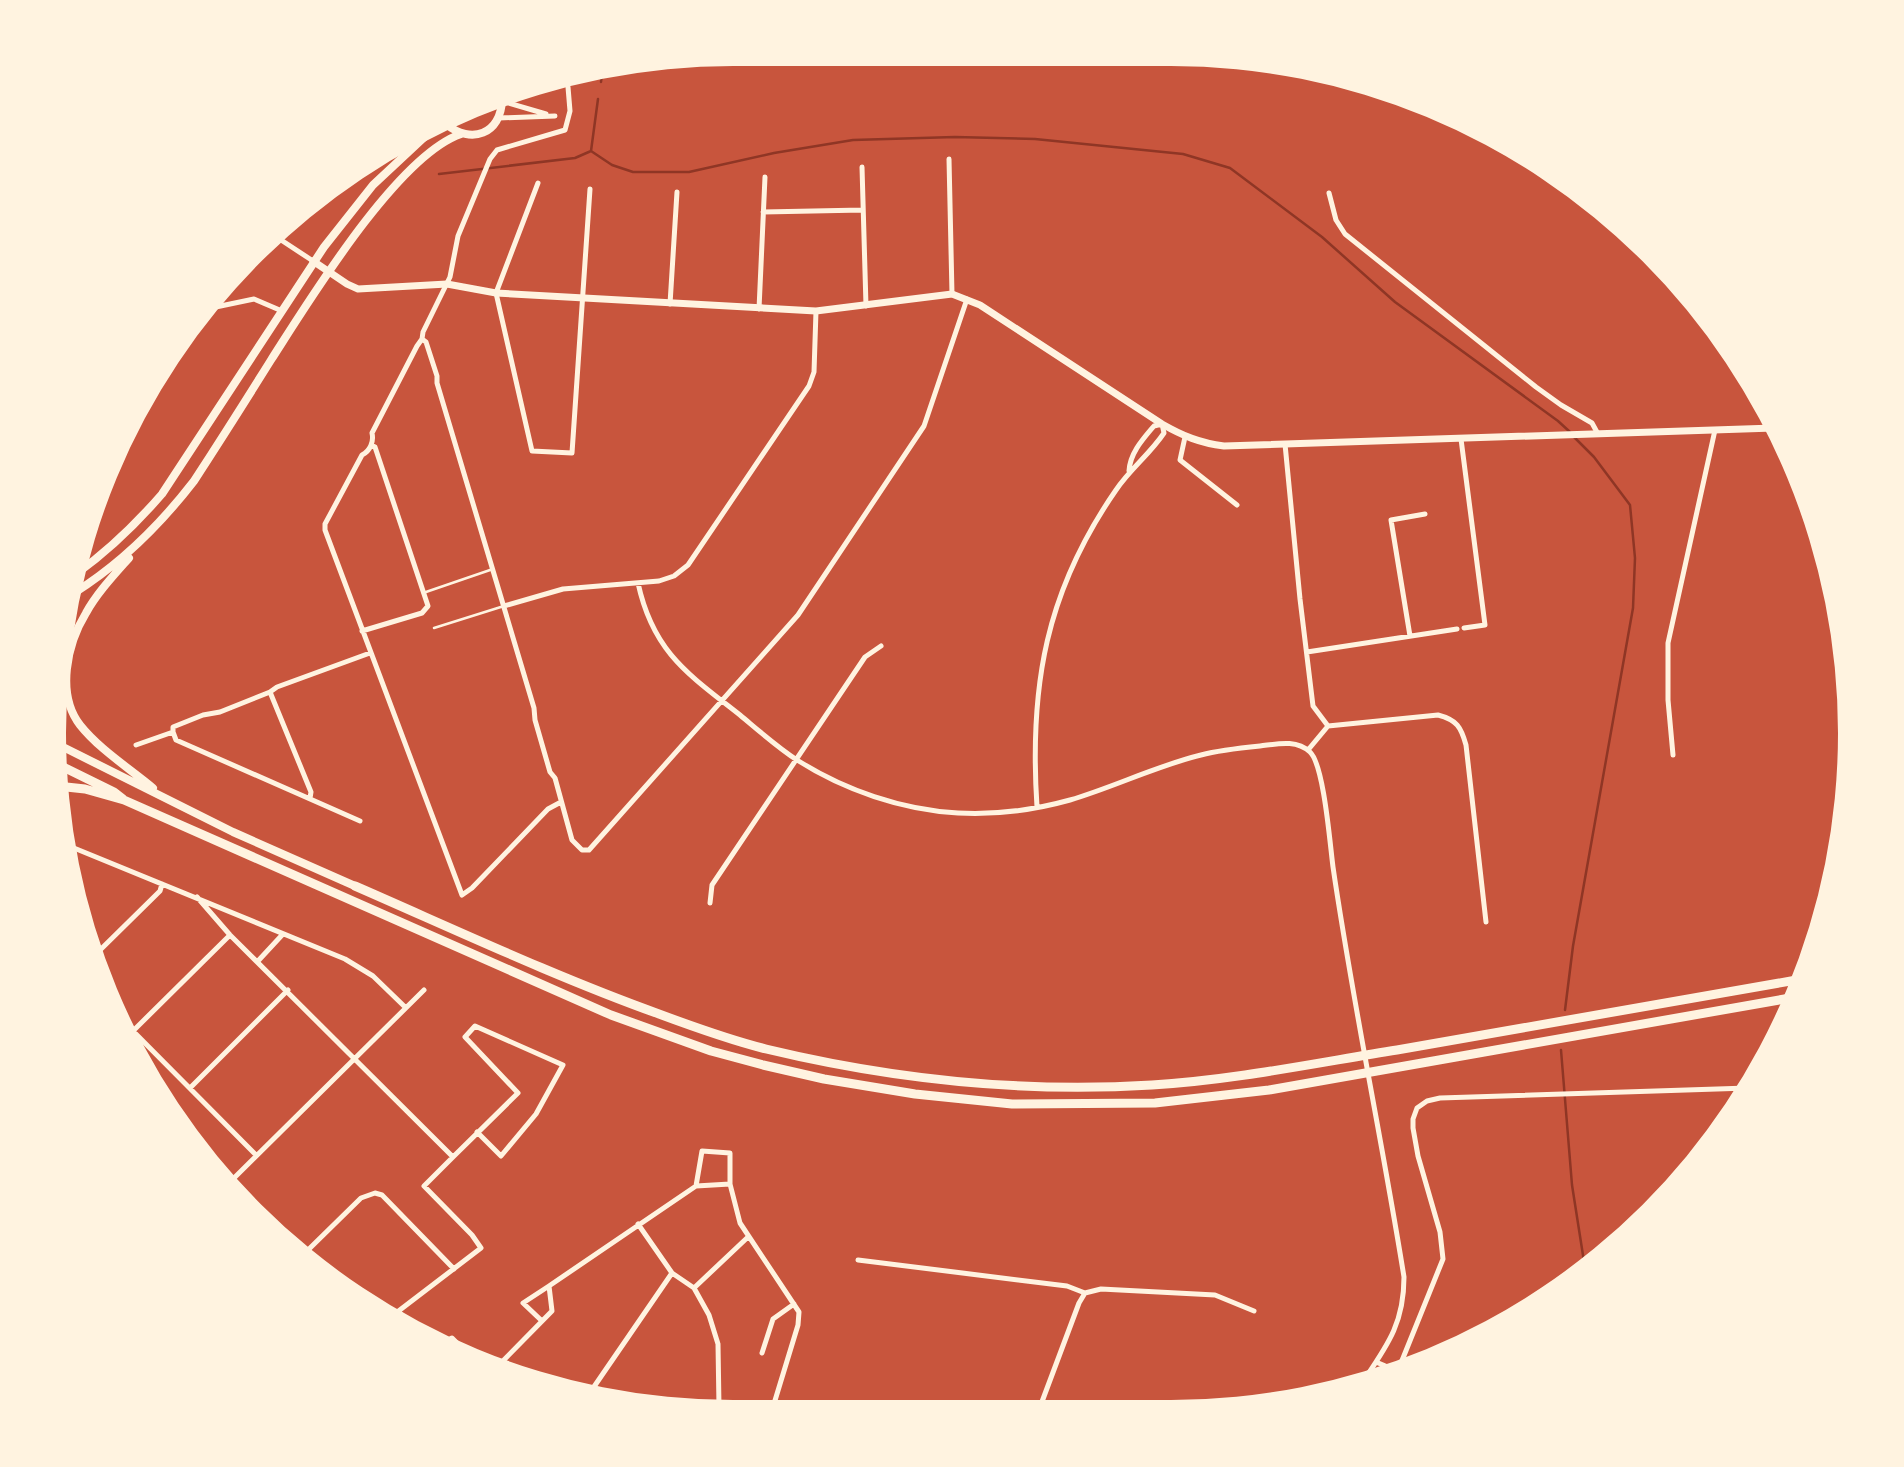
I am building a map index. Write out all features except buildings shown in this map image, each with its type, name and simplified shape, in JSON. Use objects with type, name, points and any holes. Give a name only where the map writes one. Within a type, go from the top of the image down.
[{"type":"highway","points":[[68,769],[103,786],[124,800]]},
{"type":"highway","points":[[69,787],[124,800],[611,1015],[711,1051],[763,1065],[824,1079],[915,1094],[1012,1104],[1155,1103],[1269,1090],[1782,999]]},
{"type":"highway","points":[[355,886],[616,999],[710,1032],[818,1060],[916,1076],[1016,1086],[1153,1085],[1264,1072],[1790,981]]},
{"type":"main road","points":[[72,649],[82,619],[94,600],[194,481],[329,272],[368,219],[438,145],[461,134],[483,133],[499,118],[501,109]]},
{"type":"main road","points":[[453,128],[461,134]]},
{"type":"main road","points":[[88,564],[141,519],[162,494],[313,261],[373,185],[410,150]]},
{"type":"main road","points":[[313,261],[358,289],[446,284],[496,293],[816,312],[952,294],[967,299],[1185,438],[1224,446],[1764,428]]},
{"type":"main road","points":[[83,587],[116,565],[139,545]]},
{"type":"main road","points":[[68,695],[80,726],[163,797]]},
{"type":"main road","points":[[67,749],[233,832],[355,886]]},
{"type":"street","points":[[561,802],[548,810],[462,895],[326,537],[325,524],[362,455],[371,445],[372,433],[422,339],[423,331],[446,284],[458,236],[490,159],[497,150],[565,130],[570,111],[568,87]]},
{"type":"street","points":[[499,118],[555,116],[513,104]]},
{"type":"street","points":[[949,159],[952,294]]},
{"type":"street","points":[[862,167],[866,306]]},
{"type":"street","points":[[759,309],[765,177]]},
{"type":"street","points":[[538,183],[496,293],[532,451],[572,453],[590,189]]},
{"type":"street","points":[[670,304],[677,192]]},
{"type":"street","points":[[1329,194],[1336,220],[1345,234],[1536,387],[1592,423],[1594,435]]},
{"type":"street","points":[[763,212],[863,210]]},
{"type":"street","points":[[284,242],[313,261]]},
{"type":"street","points":[[222,306],[254,299],[282,311]]},
{"type":"street","points":[[422,339],[426,342],[437,376],[440,395],[572,840],[582,850],[589,850],[798,615],[924,426],[967,299]]},
{"type":"street","points":[[504,606],[563,589],[659,581],[674,576],[688,565],[809,387],[814,372],[816,312]]},
{"type":"street","points":[[1037,807],[1034,766],[1036,701],[1051,620],[1080,547],[1129,471],[1139,465],[1155,447],[1164,433],[1162,424],[1154,426],[1144,439],[1130,461],[1129,471]]},
{"type":"street","points":[[1674,755],[1668,700],[1668,643],[1715,430]]},
{"type":"street","points":[[1185,438],[1180,460],[1237,505]]},
{"type":"street","points":[[1307,652],[1485,625],[1461,439]]},
{"type":"street","points":[[1285,444],[1313,706],[1328,726]]},
{"type":"street","points":[[362,631],[426,610],[428,606],[375,447],[371,445]]},
{"type":"street","points":[[1410,636],[1391,520],[1426,514]]},
{"type":"street","points":[[638,583],[652,631],[684,669],[795,759],[842,786],[900,804],[958,813],[1001,813],[1071,800],[1204,754],[1284,743],[1298,744],[1308,750],[1316,759],[1404,1278],[1404,1301],[1396,1328],[1371,1369]]},
{"type":"street","points":[[710,903],[712,885],[795,759],[865,657],[881,646]]},
{"type":"street","points":[[360,821],[176,740],[173,727],[220,712],[277,687],[370,653]]},
{"type":"street","points":[[270,692],[310,792],[310,798]]},
{"type":"street","points":[[1308,750],[1328,726],[1438,715],[1451,719],[1461,727],[1466,745],[1486,922]]},
{"type":"street","points":[[136,745],[173,732]]},
{"type":"street","points":[[77,849],[362,968],[405,1007]]},
{"type":"street","points":[[102,948],[160,891],[162,884]]},
{"type":"street","points":[[197,897],[230,935],[453,1157]]},
{"type":"street","points":[[258,961],[283,934]]},
{"type":"street","points":[[135,1029],[230,935]]},
{"type":"street","points":[[190,1088],[288,990]]},
{"type":"street","points":[[235,1176],[424,990]]},
{"type":"street","points":[[400,1311],[481,1248],[424,1186],[477,1132],[518,1093],[465,1037],[475,1026],[563,1065],[536,1114],[501,1156],[477,1132]]},
{"type":"street","points":[[140,1038],[256,1155]]},
{"type":"street","points":[[1403,1358],[1443,1259],[1440,1232],[1418,1156],[1413,1128],[1413,1119],[1418,1108],[1427,1101],[1440,1098],[1735,1088]]},
{"type":"street","points":[[696,1186],[702,1151],[730,1153],[733,1203],[748,1237],[799,1312],[798,1325],[775,1400]]},
{"type":"street","points":[[542,1321],[523,1303],[696,1186],[730,1184]]},
{"type":"street","points":[[310,1248],[361,1198],[375,1192],[382,1195],[454,1269]]},
{"type":"street","points":[[638,1224],[672,1273],[694,1288],[709,1315],[716,1335],[719,1400]]},
{"type":"street","points":[[694,1288],[748,1237]]},
{"type":"street","points":[[859,1260],[1067,1286],[1085,1293],[1101,1289],[1215,1295],[1254,1311]]},
{"type":"street","points":[[595,1386],[672,1273]]},
{"type":"street","points":[[504,1359],[552,1311],[549,1286]]},
{"type":"street","points":[[1043,1400],[1085,1293]]},
{"type":"street","points":[[762,1353],[773,1319],[794,1304]]},
{"type":"street","points":[[1376,1362],[1384,1365]]},
{"type":"lane","points":[[423,593],[493,569]]},
{"type":"lane","points":[[434,628],[504,606]]},
{"type":"waterway","points":[[591,151],[598,99]]},
{"type":"waterway","points":[[439,174],[575,158],[591,151],[612,165],[633,172],[689,172],[774,153],[853,140],[955,137],[1035,139],[1183,154],[1230,168],[1322,237],[1395,302],[1570,432]]},
{"type":"waterway","points":[[1565,1010],[1573,946],[1633,608],[1635,558],[1630,505],[1594,457],[1574,437]]},
{"type":"waterway","points":[[1561,1050],[1572,1185],[1583,1258]]}]
